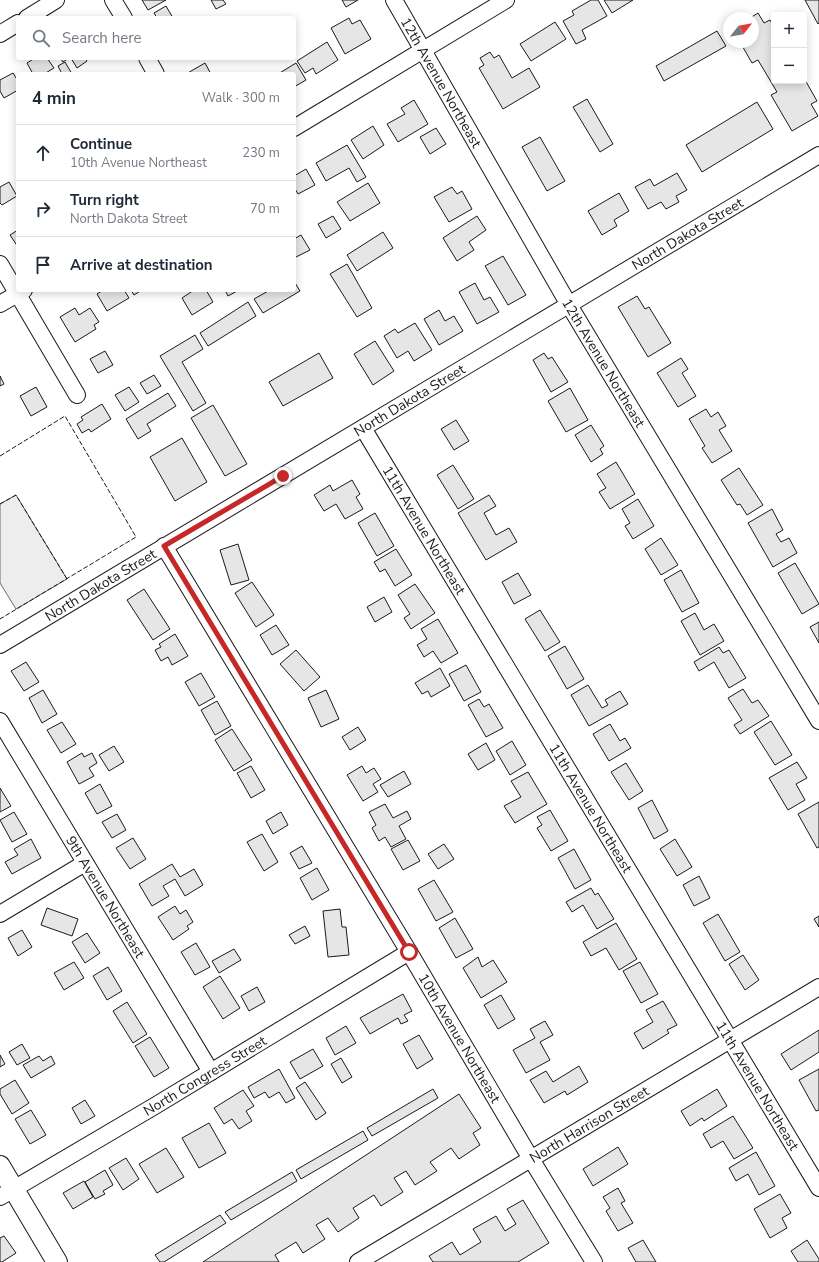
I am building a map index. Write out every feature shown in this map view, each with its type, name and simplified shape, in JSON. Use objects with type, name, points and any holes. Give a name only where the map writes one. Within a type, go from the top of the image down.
[{"type":"main road","points":[[0,1166],[7,1193],[57,1262]]},
{"type":"street","points":[[29,16],[56,0]]},
{"type":"street","points":[[113,0],[123,16]]},
{"type":"street","name":"12th Avenue Northeast","points":[[394,0],[569,305],[819,721]]},
{"type":"street","points":[[296,127],[506,0]]},
{"type":"street","points":[[0,34],[16,24]]},
{"type":"street","points":[[148,60],[155,72]]},
{"type":"street","name":"North Dakota Street","points":[[0,645],[819,155]]},
{"type":"street","points":[[0,264],[16,285]]},
{"type":"street","points":[[0,304],[21,292],[77,395]]},
{"type":"street","name":"11th Avenue Northeast","points":[[363,428],[819,1188]]},
{"type":"street","name":"10th Avenue Northeast","points":[[164,546],[594,1262]]},
{"type":"street","name":"9th Avenue Northeast","points":[[0,721],[212,1072]]},
{"type":"street","points":[[0,914],[85,863]]},
{"type":"street","name":"North Congress Street","points":[[7,1193],[212,1072],[409,952]]},
{"type":"street","name":"North Harrison Street","points":[[358,1262],[819,987]]},
{"type":"shaded area","points":[[16,495],[67,579],[16,609],[0,583],[0,504]]},
{"type":"building","points":[[142,0],[166,0],[148,10]]},
{"type":"building","points":[[211,0],[223,0],[226,4],[216,9]]},
{"type":"building","points":[[342,0],[358,0],[346,7]]},
{"type":"building","points":[[591,0],[598,0],[607,16],[582,30],[586,39],[576,44],[563,21],[574,15],[572,11]]},
{"type":"building","points":[[604,0],[633,0],[612,13]]},
{"type":"building","points":[[805,0],[819,0],[818,24]]},
{"type":"building","points":[[166,6],[172,16],[156,16],[154,13]]},
{"type":"building","points":[[759,15],[764,23],[770,20],[771,22],[771,82],[758,60],[752,63],[743,48],[759,48]]},
{"type":"building","points":[[349,18],[352,24],[360,20],[371,39],[345,54],[331,28]]},
{"type":"building","points":[[555,22],[566,39],[531,61],[520,44]]},
{"type":"building","points":[[717,31],[723,41],[723,48],[664,81],[656,66]]},
{"type":"building","points":[[327,42],[338,60],[316,74],[313,68],[305,73],[297,61]]},
{"type":"building","points":[[490,52],[494,58],[499,55],[512,78],[529,68],[540,87],[503,109],[479,68],[484,65],[480,58]]},
{"type":"building","points":[[32,60],[48,60],[54,68],[47,72],[32,72],[27,63]]},
{"type":"building","points":[[72,60],[86,60],[87,61],[77,68]]},
{"type":"building","points":[[65,62],[71,72],[61,72],[58,66]]},
{"type":"building","points":[[205,63],[210,72],[189,72]]},
{"type":"building","points":[[296,63],[306,80],[296,86],[296,72],[281,72]]},
{"type":"building","points":[[13,73],[16,78],[16,91],[4,98],[0,91],[0,80]]},
{"type":"building","points":[[807,83],[817,101],[811,104],[818,116],[792,131],[771,95],[777,92],[772,84]]},
{"type":"building","points":[[587,99],[613,144],[600,152],[573,107]]},
{"type":"building","points":[[414,100],[428,124],[398,142],[387,124],[405,114],[401,108]]},
{"type":"building","points":[[757,102],[773,129],[702,172],[686,145]]},
{"type":"building","points":[[373,126],[384,145],[363,159],[351,140]]},
{"type":"building","points":[[436,128],[446,144],[430,154],[420,137]]},
{"type":"building","points":[[540,137],[565,181],[547,191],[522,147]]},
{"type":"building","points":[[347,145],[366,177],[357,182],[349,168],[326,181],[316,163]]},
{"type":"building","points":[[306,169],[315,185],[298,194],[296,190],[296,175]]},
{"type":"building","points":[[677,173],[687,190],[676,196],[679,202],[666,209],[661,202],[648,209],[635,187],[650,179],[654,186]]},
{"type":"building","points":[[9,182],[16,197],[2,205],[0,203],[0,187]]},
{"type":"building","points":[[368,183],[380,203],[350,221],[337,202]]},
{"type":"building","points":[[452,187],[457,194],[462,191],[472,209],[449,222],[434,197]]},
{"type":"building","points":[[619,193],[629,211],[614,220],[617,226],[602,235],[588,211]]},
{"type":"building","points":[[333,216],[341,229],[326,238],[318,224]]},
{"type":"building","points":[[477,216],[486,230],[469,242],[474,250],[457,261],[443,238]]},
{"type":"building","points":[[16,231],[16,244],[10,235]]},
{"type":"building","points":[[383,232],[393,248],[357,271],[347,255]]},
{"type":"building","points":[[301,235],[310,250],[296,257],[296,238]]},
{"type":"building","points":[[503,256],[526,295],[508,305],[485,266]]},
{"type":"building","points":[[347,264],[372,308],[357,317],[330,274]]},
{"type":"building","points":[[475,283],[484,300],[490,297],[499,312],[477,324],[459,292]]},
{"type":"building","points":[[296,284],[300,291],[263,313],[254,299],[266,292],[296,292]]},
{"type":"building","points":[[100,292],[125,292],[129,298],[107,311],[97,294]]},
{"type":"building","points":[[191,292],[207,292],[213,302],[192,315],[182,298]]},
{"type":"building","points":[[226,292],[235,292],[228,296]]},
{"type":"building","points":[[637,296],[645,309],[649,307],[671,343],[648,357],[618,307]]},
{"type":"building","points":[[248,302],[256,316],[208,346],[200,333]]},
{"type":"building","points":[[75,308],[79,315],[90,308],[99,322],[94,325],[96,329],[75,342],[60,317]]},
{"type":"building","points":[[439,310],[445,321],[454,316],[463,331],[439,345],[424,319]]},
{"type":"building","points":[[415,323],[432,350],[414,361],[408,351],[397,358],[384,336],[395,329],[398,333]]},
{"type":"building","points":[[195,335],[203,349],[182,362],[206,403],[193,411],[160,356]]},
{"type":"building","points":[[375,341],[394,371],[373,385],[354,354]]},
{"type":"building","points":[[105,351],[113,365],[98,373],[90,359]]},
{"type":"building","points":[[319,353],[333,378],[283,406],[269,382]]},
{"type":"building","points":[[544,353],[548,359],[552,357],[568,382],[551,392],[533,360]]},
{"type":"building","points":[[681,358],[688,369],[682,373],[696,396],[678,407],[657,373]]},
{"type":"building","points":[[154,375],[161,386],[147,394],[140,383]]},
{"type":"building","points":[[0,376],[4,384],[0,386]]},
{"type":"building","points":[[36,387],[47,407],[31,416],[20,396]]},
{"type":"building","points":[[129,387],[139,402],[125,411],[115,395]]},
{"type":"building","points":[[570,388],[588,420],[566,432],[548,401]]},
{"type":"building","points":[[168,393],[176,406],[147,424],[151,431],[138,439],[126,419]]},
{"type":"building","points":[[102,404],[111,419],[91,432],[89,429],[82,433],[77,424],[83,420],[81,417]]},
{"type":"building","points":[[213,405],[247,464],[225,476],[191,418]]},
{"type":"building","points":[[706,409],[711,417],[718,412],[726,426],[719,430],[732,451],[712,463],[702,448],[705,446],[689,419]]},
{"type":"building","points":[[456,420],[469,441],[454,450],[441,429]]},
{"type":"building","points":[[591,425],[604,446],[600,449],[603,454],[591,462],[575,435]]},
{"type":"building","points":[[182,438],[207,482],[175,501],[150,457]]},
{"type":"building","points":[[616,462],[635,494],[610,509],[599,492],[606,488],[597,474]]},
{"type":"building","points":[[453,465],[474,499],[458,509],[437,475]]},
{"type":"building","points":[[739,468],[763,505],[747,515],[740,504],[737,505],[721,480]]},
{"type":"building","points":[[352,480],[360,494],[356,497],[363,509],[345,519],[336,504],[324,511],[314,495],[330,485],[333,491]]},
{"type":"building","points":[[489,495],[496,506],[484,513],[496,535],[509,528],[517,542],[486,560],[458,513]]},
{"type":"building","points":[[638,499],[654,526],[633,539],[625,526],[630,523],[622,509]]},
{"type":"building","points":[[772,509],[783,530],[776,534],[781,542],[789,538],[797,553],[773,567],[748,523]]},
{"type":"building","points":[[375,513],[394,546],[377,556],[358,523]]},
{"type":"building","points":[[661,538],[678,565],[661,575],[645,549]]},
{"type":"building","points":[[238,544],[249,580],[231,585],[220,550]]},
{"type":"building","points":[[396,549],[412,575],[395,586],[385,569],[380,572],[374,562]]},
{"type":"building","points":[[795,563],[819,604],[802,614],[778,573]]},
{"type":"building","points":[[681,570],[699,603],[682,612],[664,580]]},
{"type":"building","points":[[518,573],[531,595],[514,604],[502,582]]},
{"type":"building","points":[[252,582],[274,615],[256,627],[235,593]]},
{"type":"building","points":[[415,584],[435,613],[411,629],[404,618],[410,614],[398,595]]},
{"type":"building","points":[[144,589],[170,629],[153,640],[127,600]]},
{"type":"building","points":[[384,597],[392,612],[375,622],[367,607]]},
{"type":"building","points":[[540,610],[560,642],[545,651],[525,619]]},
{"type":"building","points":[[695,613],[704,630],[714,624],[724,641],[700,655],[681,621]]},
{"type":"building","points":[[438,619],[458,653],[441,663],[433,651],[424,657],[417,645],[427,639],[421,629]]},
{"type":"building","points":[[819,622],[819,643],[810,627]]},
{"type":"building","points":[[276,625],[289,645],[272,655],[260,635]]},
{"type":"building","points":[[175,634],[188,656],[172,665],[168,657],[161,661],[155,650],[161,647],[159,644]]},
{"type":"building","points":[[565,646],[584,679],[567,689],[548,656]]},
{"type":"building","points":[[719,647],[723,653],[729,650],[746,678],[729,688],[714,662],[699,671],[694,662]]},
{"type":"building","points":[[296,650],[320,677],[304,691],[280,664]]},
{"type":"building","points":[[26,662],[39,682],[24,691],[11,671]]},
{"type":"building","points":[[466,665],[481,692],[464,701],[449,674]]},
{"type":"building","points":[[440,668],[450,686],[431,697],[428,691],[422,694],[415,683]]},
{"type":"building","points":[[201,673],[215,697],[199,706],[185,682]]},
{"type":"building","points":[[588,685],[602,708],[608,705],[605,700],[620,691],[628,704],[589,726],[571,695]]},
{"type":"building","points":[[743,689],[752,703],[758,700],[769,716],[740,734],[734,725],[742,720],[728,698]]},
{"type":"building","points":[[43,690],[57,714],[42,723],[29,698]]},
{"type":"building","points":[[326,690],[339,719],[321,727],[308,698]]},
{"type":"building","points":[[479,699],[484,707],[489,704],[503,728],[486,737],[468,705]]},
{"type":"building","points":[[217,701],[231,726],[215,735],[201,710]]},
{"type":"building","points":[[771,721],[792,755],[775,765],[754,732]]},
{"type":"building","points":[[62,722],[76,744],[61,753],[47,730]]},
{"type":"building","points":[[610,724],[620,741],[625,738],[631,748],[609,761],[593,734]]},
{"type":"building","points":[[358,727],[366,740],[350,750],[342,737]]},
{"type":"building","points":[[232,729],[252,760],[234,771],[215,740]]},
{"type":"building","points":[[512,741],[526,765],[510,775],[496,751]]},
{"type":"building","points":[[486,743],[495,760],[478,770],[468,754]]},
{"type":"building","points":[[114,746],[124,762],[109,771],[99,755]]},
{"type":"building","points":[[82,753],[84,757],[92,753],[97,763],[89,768],[94,776],[79,784],[67,762]]},
{"type":"building","points":[[797,762],[807,778],[796,784],[805,800],[788,810],[769,778]]},
{"type":"building","points":[[626,763],[643,791],[629,800],[611,772]]},
{"type":"building","points":[[251,766],[265,790],[251,798],[237,773]]},
{"type":"building","points":[[362,766],[366,773],[374,768],[381,779],[373,784],[378,792],[363,801],[347,775]]},
{"type":"building","points":[[404,771],[411,784],[388,797],[380,785]]},
{"type":"building","points":[[528,772],[547,804],[515,823],[504,806],[521,797],[511,781]]},
{"type":"building","points":[[100,784],[112,806],[97,814],[85,793]]},
{"type":"building","points":[[0,788],[11,806],[0,812]]},
{"type":"building","points":[[652,800],[668,831],[654,839],[638,808]]},
{"type":"building","points":[[819,802],[819,847],[817,848],[798,814]]},
{"type":"building","points":[[385,804],[393,818],[407,811],[411,819],[399,826],[406,839],[391,847],[385,837],[379,841],[372,828],[376,825],[369,812]]},
{"type":"building","points":[[550,810],[568,841],[551,851],[537,828],[542,825],[537,817]]},
{"type":"building","points":[[14,812],[27,834],[12,842],[0,820]]},
{"type":"building","points":[[281,812],[288,825],[273,834],[266,821]]},
{"type":"building","points":[[117,814],[126,830],[112,838],[102,822]]},
{"type":"building","points":[[262,834],[278,862],[264,871],[247,842]]},
{"type":"building","points":[[133,838],[146,859],[130,869],[116,848]]},
{"type":"building","points":[[31,839],[41,858],[12,874],[5,862],[18,855],[14,849]]},
{"type":"building","points":[[675,839],[692,867],[677,876],[660,849]]},
{"type":"building","points":[[408,840],[420,861],[403,870],[391,849]]},
{"type":"building","points":[[444,844],[454,859],[438,869],[428,854]]},
{"type":"building","points":[[302,846],[312,863],[299,869],[290,853]]},
{"type":"building","points":[[574,849],[591,880],[575,889],[558,858]]},
{"type":"building","points":[[172,864],[180,877],[194,869],[203,885],[185,896],[175,879],[163,886],[169,896],[152,906],[139,884]]},
{"type":"building","points":[[317,868],[329,890],[312,900],[300,878]]},
{"type":"building","points":[[699,876],[710,898],[694,906],[683,885]]},
{"type":"building","points":[[434,880],[453,912],[436,921],[418,889]]},
{"type":"building","points":[[591,888],[595,895],[598,893],[614,919],[597,929],[583,905],[572,912],[566,902]]},
{"type":"building","points":[[175,906],[180,914],[186,910],[193,922],[187,926],[189,929],[173,940],[158,917]]},
{"type":"building","points":[[47,908],[78,919],[72,936],[41,925]]},
{"type":"building","points":[[340,909],[342,927],[346,927],[349,955],[328,957],[323,911]]},
{"type":"building","points":[[718,914],[740,952],[725,961],[703,923]]},
{"type":"building","points":[[819,916],[819,927],[814,919]]},
{"type":"building","points":[[455,918],[473,949],[456,958],[439,928]]},
{"type":"building","points":[[616,923],[637,959],[619,970],[606,948],[591,956],[583,942]]},
{"type":"building","points":[[305,926],[310,936],[295,944],[289,935]]},
{"type":"building","points":[[22,930],[32,947],[18,956],[8,938]]},
{"type":"building","points":[[87,933],[100,953],[85,963],[72,942]]},
{"type":"building","points":[[196,943],[210,967],[195,975],[181,952]]},
{"type":"building","points":[[234,949],[241,960],[219,973],[212,961]]},
{"type":"building","points":[[743,955],[759,980],[745,990],[729,964]]},
{"type":"building","points":[[478,957],[482,967],[493,960],[507,982],[481,998],[463,968]]},
{"type":"building","points":[[74,962],[84,978],[64,990],[54,973]]},
{"type":"building","points":[[640,962],[658,994],[641,1003],[623,971]]},
{"type":"building","points":[[108,967],[122,991],[107,1000],[93,976]]},
{"type":"building","points":[[220,976],[240,1008],[223,1019],[203,987]]},
{"type":"building","points":[[257,987],[265,1002],[249,1011],[241,996]]},
{"type":"building","points":[[403,994],[412,1011],[404,1015],[408,1021],[401,1024],[398,1018],[370,1034],[360,1018]]},
{"type":"building","points":[[501,995],[515,1019],[498,1029],[484,1005]]},
{"type":"building","points":[[663,1001],[677,1025],[667,1030],[669,1033],[643,1049],[634,1033],[653,1022],[646,1010]]},
{"type":"building","points":[[127,1002],[147,1034],[133,1043],[113,1011]]},
{"type":"building","points":[[545,1021],[553,1035],[540,1042],[550,1060],[526,1073],[513,1050],[535,1038],[530,1029]]},
{"type":"building","points":[[346,1026],[356,1043],[335,1055],[326,1038]]},
{"type":"building","points":[[819,1030],[819,1052],[791,1070],[781,1054]]},
{"type":"building","points":[[419,1035],[433,1059],[417,1069],[403,1044]]},
{"type":"building","points":[[150,1037],[169,1068],[154,1077],[135,1046]]},
{"type":"building","points":[[22,1044],[30,1058],[17,1065],[9,1052]]},
{"type":"building","points":[[313,1049],[323,1066],[300,1079],[290,1062]]},
{"type":"building","points":[[0,1055],[5,1064],[0,1067]]},
{"type":"building","points":[[39,1056],[43,1061],[51,1056],[55,1064],[31,1078],[23,1065]]},
{"type":"building","points":[[341,1058],[352,1077],[342,1083],[331,1064]]},
{"type":"building","points":[[579,1066],[588,1082],[567,1095],[565,1091],[544,1103],[530,1080],[546,1071],[553,1082]]},
{"type":"building","points":[[279,1069],[295,1098],[286,1103],[279,1092],[269,1098],[265,1092],[254,1098],[248,1087]]},
{"type":"building","points":[[819,1069],[819,1110],[816,1111],[799,1080]]},
{"type":"building","points":[[15,1080],[29,1103],[12,1114],[0,1094],[0,1089]]},
{"type":"building","points":[[305,1082],[326,1113],[316,1120],[296,1088]]},
{"type":"building","points":[[433,1089],[438,1098],[372,1136],[367,1128]]},
{"type":"building","points":[[717,1089],[727,1106],[704,1121],[702,1118],[690,1126],[681,1111]]},
{"type":"building","points":[[243,1090],[254,1106],[246,1111],[252,1121],[239,1129],[232,1119],[224,1124],[214,1108]]},
{"type":"building","points":[[459,1094],[481,1128],[473,1133],[480,1145],[459,1159],[451,1148],[430,1162],[437,1171],[415,1185],[406,1171],[394,1178],[403,1192],[381,1206],[374,1195],[353,1208],[359,1218],[338,1232],[328,1218],[316,1225],[325,1239],[303,1253],[296,1242],[275,1255],[279,1262],[203,1262]]},
{"type":"building","points":[[85,1100],[95,1116],[81,1124],[72,1108]]},
{"type":"building","points":[[31,1110],[46,1135],[30,1144],[15,1119]]},
{"type":"building","points":[[733,1116],[753,1148],[734,1159],[723,1141],[711,1148],[703,1134]]},
{"type":"building","points":[[209,1123],[226,1153],[199,1168],[182,1138]]},
{"type":"building","points":[[363,1131],[368,1140],[301,1179],[296,1170]]},
{"type":"building","points":[[618,1147],[628,1164],[593,1186],[583,1169]]},
{"type":"building","points":[[166,1148],[184,1177],[157,1193],[139,1164]]},
{"type":"building","points":[[756,1152],[775,1186],[759,1195],[748,1174],[736,1181],[729,1168]]},
{"type":"building","points":[[126,1158],[139,1179],[123,1190],[109,1168]]},
{"type":"building","points":[[105,1170],[113,1185],[103,1191],[105,1194],[95,1199],[85,1182]]},
{"type":"building","points":[[292,1172],[297,1181],[231,1220],[225,1212]]},
{"type":"building","points":[[84,1181],[93,1197],[73,1209],[63,1193]]},
{"type":"building","points":[[618,1188],[625,1201],[621,1203],[633,1223],[618,1231],[606,1211],[610,1208],[603,1197]]},
{"type":"building","points":[[780,1194],[791,1213],[782,1218],[787,1228],[770,1238],[754,1209]]},
{"type":"building","points":[[523,1200],[549,1243],[518,1262],[433,1262],[429,1256],[452,1242],[460,1255],[481,1242],[473,1229],[496,1216],[505,1231],[516,1224],[507,1209]]},
{"type":"building","points":[[220,1215],[226,1223],[164,1262],[160,1262],[155,1255]]},
{"type":"building","points":[[4,1236],[16,1253],[0,1262],[0,1238]]},
{"type":"building","points":[[643,1240],[656,1262],[636,1262],[628,1248]]},
{"type":"building","points":[[807,1240],[819,1259],[819,1262],[798,1262],[791,1251]]},
{"type":"fence","points":[[0,456],[65,416],[136,537],[0,619]]},
{"type":"fence","points":[[0,504],[16,495],[67,579]]},
{"type":"route","points":[[283,476],[164,546],[409,952]]}]
